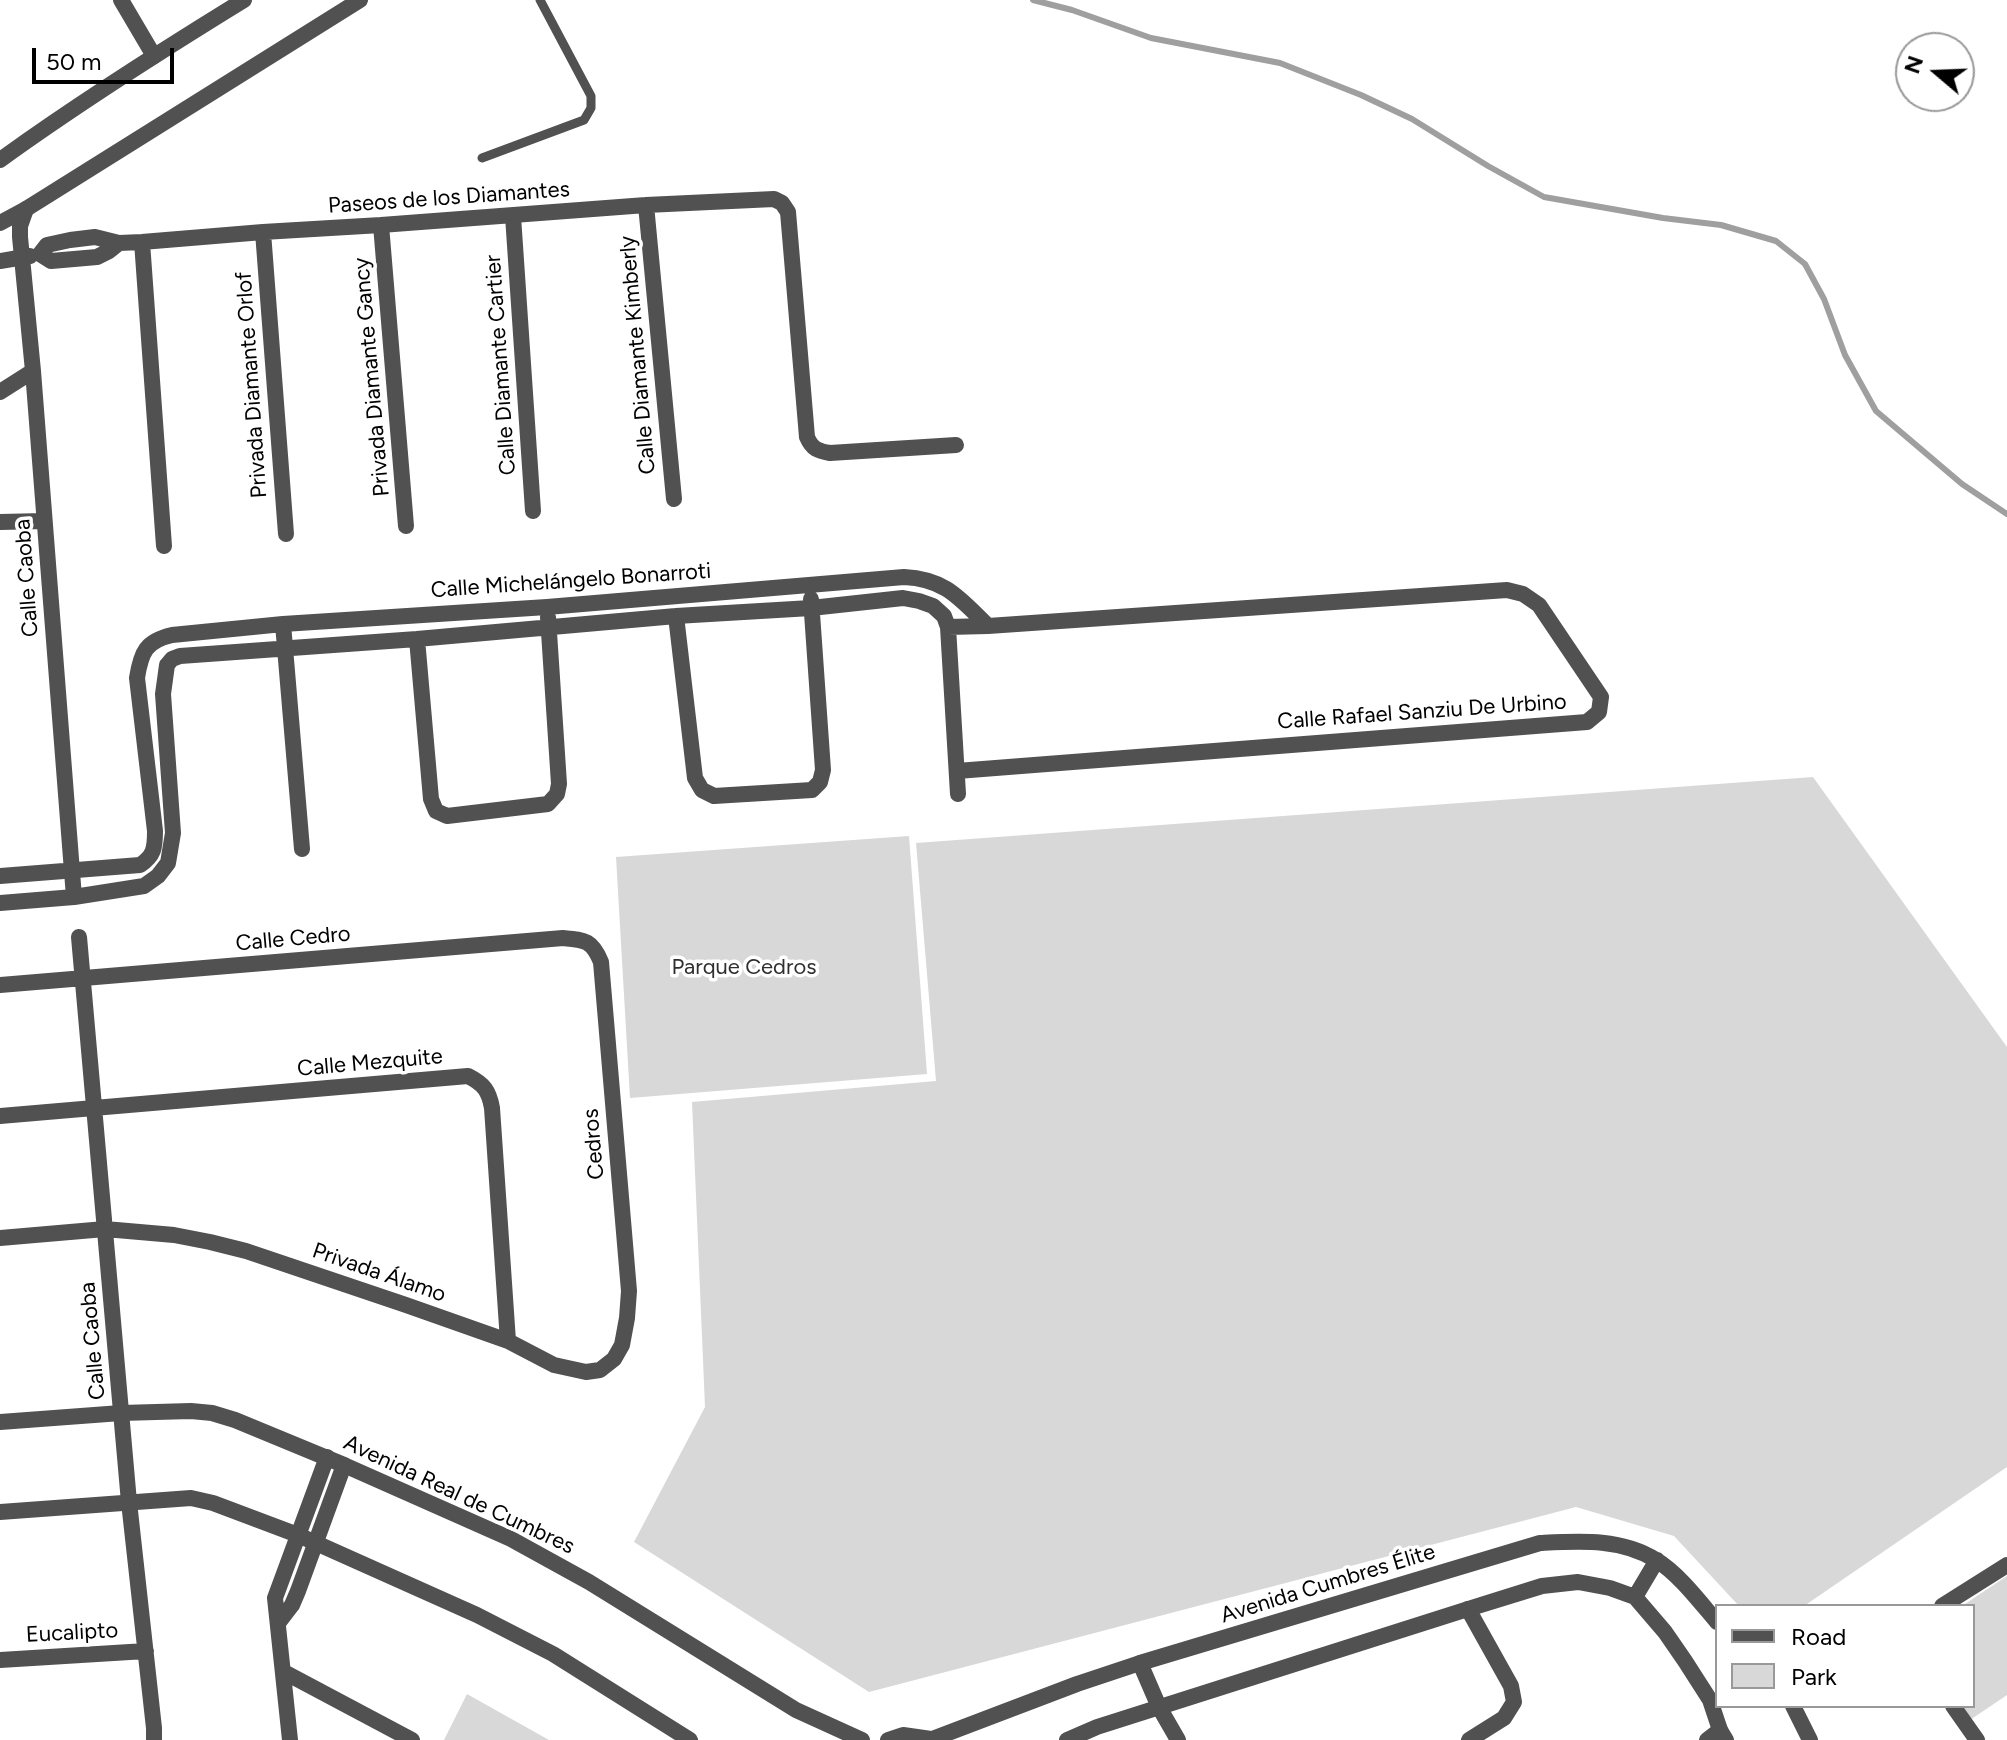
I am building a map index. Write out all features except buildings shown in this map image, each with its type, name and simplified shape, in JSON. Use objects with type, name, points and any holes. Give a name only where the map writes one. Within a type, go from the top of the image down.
[{"type":"street","points":[[121,0],[154,56]]},
{"type":"street","points":[[0,160],[55,120],[244,0]]},
{"type":"street","points":[[0,223],[360,0]]},
{"type":"street","name":"Paseos de los Diamantes","points":[[0,261],[40,254],[47,245],[95,237],[119,243],[142,242],[646,205],[774,199],[782,203],[788,212],[807,437],[811,447],[830,453],[956,445]]},
{"type":"street","name":"Calle Diamante Kimberly","points":[[646,205],[674,499]]},
{"type":"street","name":"Calle Caoba","points":[[26,209],[20,226],[74,897]]},
{"type":"street","name":"Calle Diamante Cartier","points":[[513,216],[533,511]]},
{"type":"street","name":"Privada Diamante Gancy","points":[[381,225],[406,526]]},
{"type":"street","name":"Privada Diamante Orlof","points":[[263,232],[286,534]]},
{"type":"street","points":[[142,242],[164,546]]},
{"type":"street","points":[[0,392],[33,371]]},
{"type":"street","points":[[0,522],[44,521]]},
{"type":"street","name":"Calle Michelángelo Bonarroti","points":[[145,649],[157,638],[172,635],[283,624],[547,607],[904,577],[923,578],[942,585],[988,626]]},
{"type":"street","points":[[676,616],[695,778],[702,790],[714,796],[812,790],[820,782],[823,770],[810,586]]},
{"type":"street","name":"Calle Rafael Sanziu De Urbino","points":[[948,627],[1507,590],[1523,594],[1539,605],[1601,697],[1599,712],[1587,722],[957,771]]},
{"type":"street","name":"Calle Michelángelo Bonarroti","points":[[167,665],[180,656],[811,608],[903,598],[933,606],[944,616],[948,627]]},
{"type":"street","points":[[417,639],[431,799],[436,811],[447,816],[548,804],[557,794],[559,784],[547,607]]},
{"type":"street","points":[[283,624],[302,849]]},
{"type":"street","points":[[948,627],[958,794]]},
{"type":"street","points":[[0,876],[140,865],[149,859],[155,846],[155,831],[137,678],[145,649],[167,665],[163,694],[173,833],[168,863],[158,876],[144,886],[74,897],[0,903]]},
{"type":"street","points":[[149,859],[158,876]]},
{"type":"street","name":"Calle Caoba","points":[[79,937],[129,1502],[154,1740]]},
{"type":"street","name":"Calle Cedro","points":[[0,985],[563,938],[590,943]]},
{"type":"street","name":"Cedros","points":[[590,943],[601,962],[629,1291],[622,1345]]},
{"type":"street","name":"Calle Mezquite","points":[[0,1116],[468,1076],[481,1082],[489,1092],[492,1108],[508,1341]]},
{"type":"street","name":"Privada Álamo","points":[[0,1238],[105,1229],[174,1235],[246,1251],[508,1341],[554,1365],[586,1372],[600,1370],[614,1359],[622,1345]]},
{"type":"street","name":"Avenida Real de Cumbres","points":[[0,1422],[191,1411],[235,1420],[327,1457],[511,1539],[589,1582],[796,1710],[862,1740]]},
{"type":"street","points":[[290,1740],[275,1598],[327,1457]]},
{"type":"street","points":[[279,1622],[292,1605],[344,1465]]},
{"type":"street","points":[[0,1512],[191,1498],[213,1503],[298,1535],[477,1615],[553,1654],[682,1738]]},
{"type":"street","name":"Avenida Cumbres Élite","points":[[936,1739],[1140,1663],[1540,1543],[1587,1540],[1625,1546],[1657,1560],[1689,1589],[1715,1620]]},
{"type":"street","points":[[1635,1597],[1657,1560]]},
{"type":"street","points":[[1945,1604],[2007,1565]]},
{"type":"street","points":[[1067,1740],[1097,1727],[1542,1586],[1578,1582],[1635,1597],[1714,1697]]},
{"type":"street","points":[[1468,1609],[1511,1686],[1514,1702],[1504,1718],[1469,1740]]},
{"type":"street","name":"Eucalipto","points":[[0,1660],[146,1651]]},
{"type":"street","points":[[1140,1663],[1159,1707],[1178,1740]]},
{"type":"street","points":[[284,1672],[412,1740]]},
{"type":"street","points":[[1715,1708],[1718,1737]]},
{"type":"street","points":[[1796,1708],[1805,1736]]},
{"type":"street","points":[[1954,1708],[1977,1740]]},
{"type":"street","points":[[888,1740],[903,1735],[936,1739]]},
{"type":"lane","points":[[482,158],[584,120],[591,108],[591,96],[540,0]]},
{"type":"green space","points":[[1813,777],[2007,1047],[2007,1467],[1807,1604],[1737,1604],[1674,1536],[1576,1507],[869,1692],[634,1542],[705,1407],[692,1102],[936,1081],[916,843]]},
{"type":"green space","name":"Parque Cedros","points":[[909,836],[927,1074],[630,1098],[616,857]]},
{"type":"green space","points":[[2007,1576],[2007,1695],[1970,1720],[1961,1708],[1975,1708],[1975,1604],[1965,1604]]},
{"type":"green space","points":[[467,1694],[549,1740],[444,1740]]},
{"type":"waterway","points":[[1033,0],[1072,10],[1151,38],[1280,63],[1412,119],[1544,197],[1721,225],[1776,241],[1805,264],[1824,299],[1845,355],[1876,411],[1962,484],[2007,514]]}]
